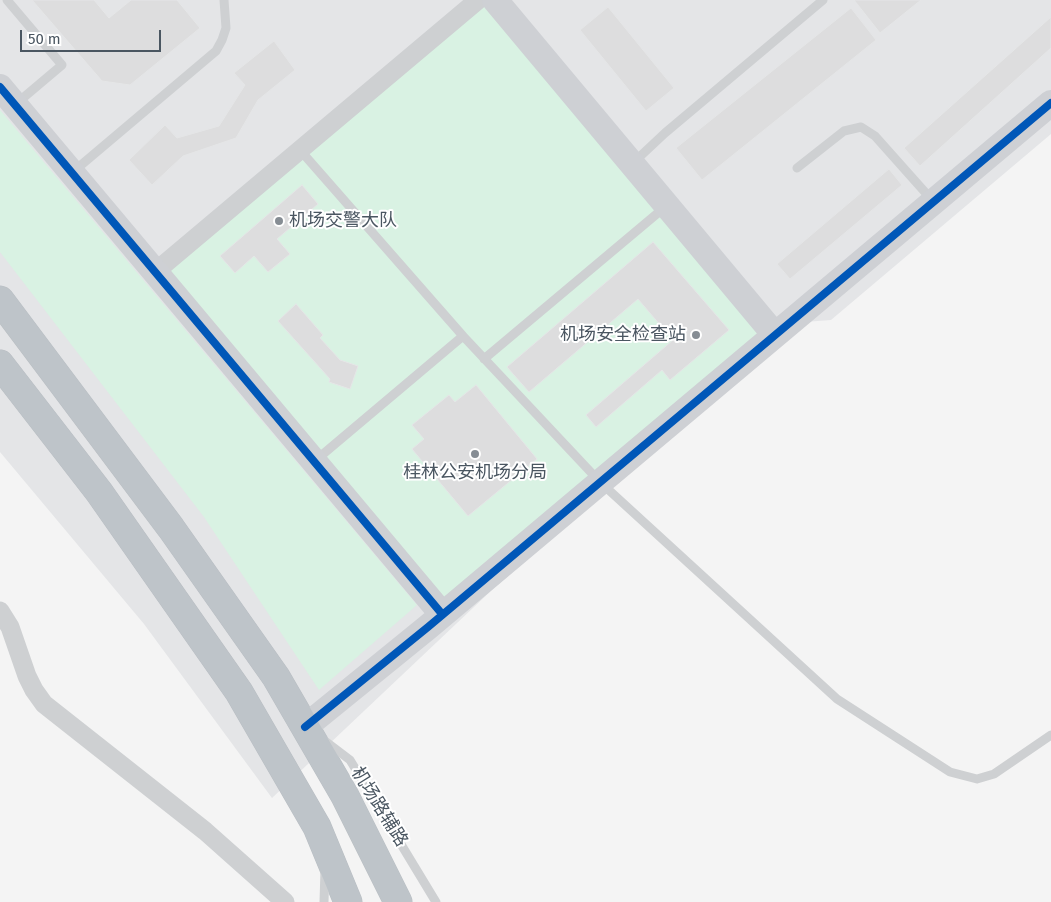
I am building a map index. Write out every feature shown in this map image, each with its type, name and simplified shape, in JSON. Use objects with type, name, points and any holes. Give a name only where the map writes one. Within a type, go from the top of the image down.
[{"type":"highway","points":[[0,300],[172,528],[276,677],[345,796],[398,902]]},
{"type":"highway","points":[[0,364],[99,492],[239,692],[317,827],[348,902]]},
{"type":"street","points":[[155,272],[478,0]]},
{"type":"street","points":[[495,0],[776,335]]},
{"type":"street","points":[[8,96],[442,614]]},
{"type":"street","points":[[305,727],[776,335],[1051,103]]},
{"type":"street","points":[[0,611],[10,628],[27,676],[44,704],[205,831],[285,902]]},
{"type":"lane","points":[[7,0],[62,65],[8,96]]},
{"type":"lane","points":[[72,173],[216,51],[226,28],[224,0]]},
{"type":"lane","points":[[632,164],[665,133],[823,0]]},
{"type":"lane","points":[[797,168],[844,131],[861,127],[875,136],[933,202]]},
{"type":"lane","points":[[300,150],[463,336],[600,482],[838,699],[950,772],[977,779],[994,774],[1051,735]]},
{"type":"lane","points":[[484,359],[667,205]]},
{"type":"lane","points":[[314,462],[463,336]]},
{"type":"lane","name":"机场路辅路","points":[[305,727],[350,760],[436,902]]},
{"type":"lane","points":[[324,902],[326,850]]},
{"type":"shaded area","points":[[0,0],[1051,0],[1051,134],[831,320],[804,322],[493,589],[272,798],[144,624],[0,452]]},
{"type":"green space","points":[[478,0],[495,0],[775,335],[442,614],[155,272]]},
{"type":"green space","points":[[0,110],[417,605],[319,690],[204,517],[0,252]]},
{"type":"building","points":[[32,0],[94,0],[109,18],[131,0],[177,0],[200,28],[130,85],[102,81]]},
{"type":"building","points":[[854,0],[921,0],[880,33]]},
{"type":"building","points":[[608,7],[674,88],[646,111],[580,30]]},
{"type":"building","points":[[851,8],[876,40],[702,180],[676,148]]},
{"type":"building","points":[[1051,17],[1051,48],[920,166],[904,148]]},
{"type":"building","points":[[274,41],[295,70],[258,100],[236,138],[183,156],[152,185],[129,160],[165,125],[177,138],[219,126],[245,85],[234,73]]},
{"type":"building","points":[[889,169],[902,185],[790,279],[777,264]]},
{"type":"building","name":"机场交警大队","points":[[302,185],[318,204],[277,239],[290,254],[268,272],[254,256],[235,273],[220,256]]},
{"type":"building","name":"机场安全检查站","points":[[653,242],[729,330],[670,380],[662,370],[596,427],[586,415],[673,340],[638,299],[529,392],[507,367]]},
{"type":"building","points":[[296,304],[323,335],[320,338],[340,360],[358,366],[350,389],[329,382],[330,379],[278,321]]},
{"type":"building","name":"桂林公安机场分局","points":[[476,385],[537,459],[468,516],[412,449],[424,439],[412,425],[449,395],[455,402]]},
{"type":"cycle path","points":[[0,87],[442,614]]},
{"type":"cycle path","points":[[305,727],[428,627],[1051,103]]},
{"type":"place","name":"机场交警大队","points":[[279,221]]},
{"type":"place","name":"机场安全检查站","points":[[696,335]]},
{"type":"place","name":"桂林公安机场分局","points":[[475,454]]}]
